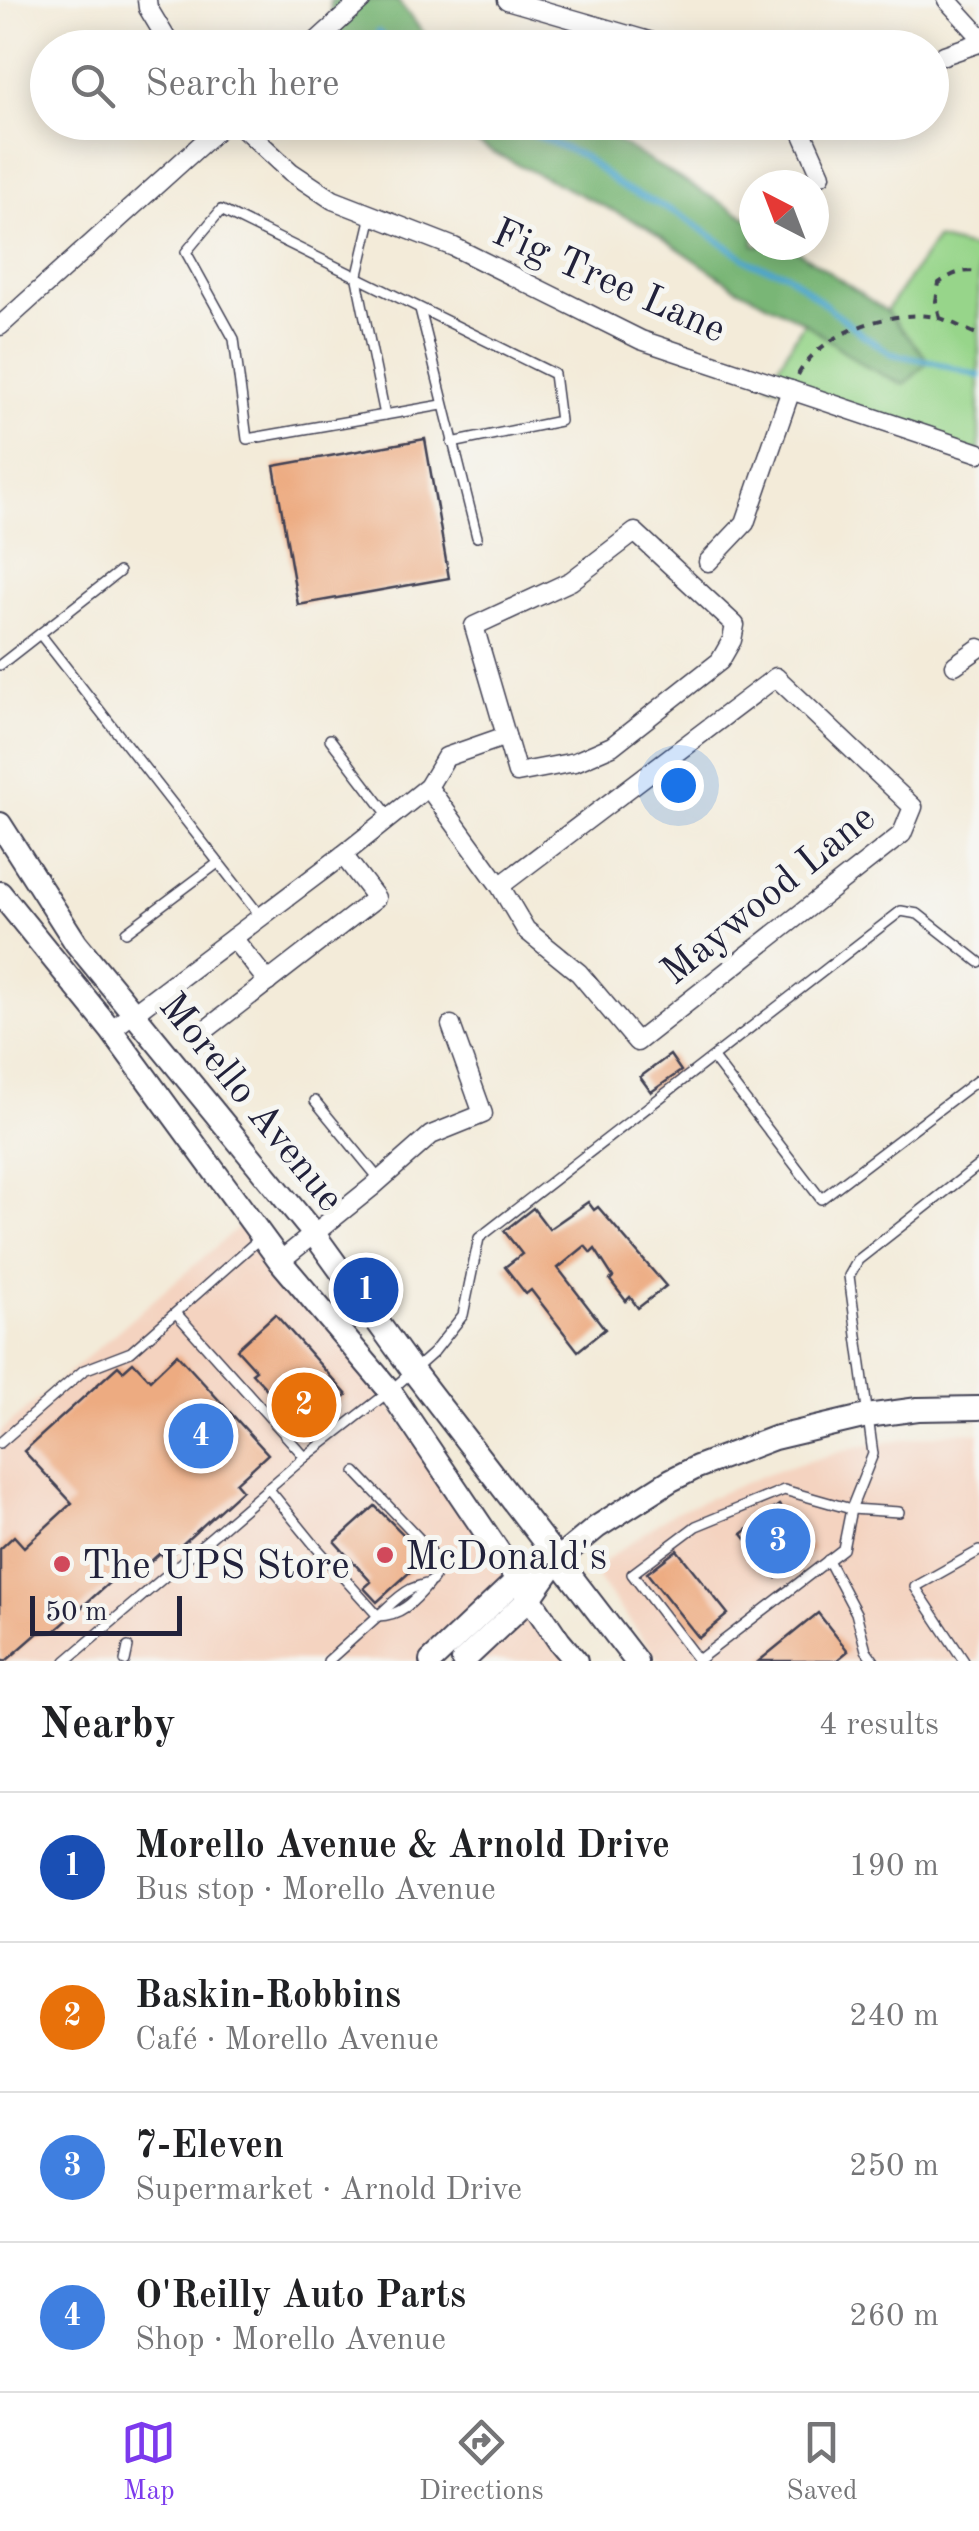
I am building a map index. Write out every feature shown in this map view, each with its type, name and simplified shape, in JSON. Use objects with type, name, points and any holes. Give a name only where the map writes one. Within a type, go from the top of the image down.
[{"type":"street","points":[[147,0],[161,30]]},
{"type":"street","points":[[329,30],[362,0]]},
{"type":"street","points":[[507,0],[611,30]]},
{"type":"street","points":[[947,0],[979,35]]},
{"type":"street","points":[[949,54],[979,43]]},
{"type":"street","points":[[0,326],[206,140]]},
{"type":"street","name":"Fig Tree Lane","points":[[255,140],[290,172],[333,200],[454,247],[640,340],[979,453]]},
{"type":"street","points":[[806,140],[819,170]]},
{"type":"street","points":[[708,562],[745,522],[790,390]]},
{"type":"street","points":[[635,532],[734,624],[732,640],[720,661],[612,746],[576,762],[517,773],[506,736],[474,626],[571,581],[635,532]]},
{"type":"street","points":[[954,665],[979,648]]},
{"type":"street","name":"Maywood Lane","points":[[428,787],[500,886],[526,930],[579,972],[637,1042],[902,834],[913,807],[776,678],[500,886]]},
{"type":"street","points":[[111,1030],[390,818],[428,787],[446,757],[506,736]]},
{"type":"street","name":"Morello Avenue","points":[[0,824],[76,943],[314,1234],[412,1371],[636,1661]]},
{"type":"street","points":[[208,1028],[376,898],[343,855]]},
{"type":"street","name":"Morello Avenue","points":[[0,893],[111,1030],[262,1237],[390,1392],[576,1661]]},
{"type":"street","points":[[232,938],[268,982]]},
{"type":"street","points":[[280,1260],[431,1136],[483,1114],[450,1025]]},
{"type":"street","points":[[430,1661],[597,1527],[697,1467],[774,1438],[867,1416],[918,1409],[979,1408]]},
{"type":"street","points":[[463,1661],[525,1588]]},
{"type":"lane","points":[[442,404],[247,440],[234,339],[186,252],[221,210],[554,374],[560,421],[452,443]]},
{"type":"lane","points":[[372,215],[357,278],[385,415]]},
{"type":"lane","points":[[420,309],[477,537]]},
{"type":"lane","points":[[0,665],[119,572]]},
{"type":"lane","points":[[40,634],[261,917]]},
{"type":"lane","points":[[330,740],[390,818]]},
{"type":"lane","points":[[126,932],[218,863]]},
{"type":"lane","points":[[66,1661],[304,1457],[390,1392],[433,1353],[463,1315],[479,1238],[900,911],[918,914],[979,962]]},
{"type":"lane","points":[[713,1058],[822,1199],[979,1079]]},
{"type":"lane","points":[[315,1100],[380,1180]]},
{"type":"lane","points":[[899,1512],[851,1509],[784,1490],[696,1526],[632,1574],[698,1660],[843,1549],[851,1509],[874,1454],[849,1276],[858,1260],[979,1165]]},
{"type":"lane","points":[[0,1443],[84,1370],[131,1352],[262,1237]]},
{"type":"lane","points":[[176,1314],[304,1457]]},
{"type":"lane","points":[[328,1661],[411,1589],[428,1585],[436,1577],[438,1563],[356,1472]]},
{"type":"lane","points":[[268,1488],[378,1616]]},
{"type":"lane","points":[[964,1661],[914,1587],[979,1551]]},
{"type":"lane","points":[[828,1560],[856,1613],[866,1650],[874,1661]]},
{"type":"lane","points":[[125,1661],[128,1647]]},
{"type":"lane","points":[[710,1651],[718,1661]]},
{"type":"path","points":[[940,318],[936,301],[938,283],[952,274],[979,272]]},
{"type":"path","points":[[790,390],[803,366],[838,335],[866,324],[918,316],[940,318],[979,335]]},
{"type":"shaded area","points":[[248,1219],[519,1578],[431,1661],[0,1661],[0,1432]]},
{"type":"shaded area","points":[[958,1432],[979,1433],[979,1661],[660,1661],[598,1579],[606,1560],[671,1514],[769,1473],[856,1447]]},
{"type":"shaded area","points":[[531,1597],[576,1661],[463,1661]]},
{"type":"green space","points":[[330,0],[397,0],[421,30],[336,30]]},
{"type":"green space","points":[[473,140],[614,140],[739,213],[739,260],[811,260],[886,311],[929,361],[904,385],[863,365],[804,322],[735,287],[645,226]]},
{"type":"green space","points":[[936,239],[979,250],[979,453],[768,383],[819,297],[878,332],[886,311]]},
{"type":"building","points":[[425,439],[449,578],[298,605],[274,466]]},
{"type":"building","points":[[670,1055],[681,1071],[651,1092],[640,1077]]},
{"type":"building","points":[[588,1202],[594,1210],[598,1207],[666,1286],[638,1308],[630,1297],[626,1301],[610,1280],[613,1277],[595,1249],[591,1253],[585,1246],[558,1268],[605,1329],[578,1351],[531,1290],[526,1294],[505,1267],[522,1254],[504,1231],[533,1208],[549,1229]]},
{"type":"building","points":[[275,1314],[347,1395],[309,1428],[278,1393],[274,1397],[252,1373],[256,1370],[237,1349]]},
{"type":"building","points":[[177,1354],[268,1454],[236,1483],[242,1490],[166,1559],[160,1553],[139,1572],[129,1565],[54,1632],[38,1633],[6,1661],[0,1661],[0,1549],[14,1536],[24,1547],[72,1503],[24,1451],[118,1366],[123,1371],[133,1362],[150,1380]]},
{"type":"building","points":[[779,1505],[813,1549],[776,1578],[742,1534]]},
{"type":"building","name":"McDonald's","points":[[375,1506],[423,1554],[423,1560],[377,1602],[364,1588],[371,1582],[335,1542]]},
{"type":"building","points":[[677,1550],[728,1614],[699,1638],[647,1573]]},
{"type":"building","points":[[818,1613],[848,1651],[836,1661],[759,1661]]},
{"type":"waterway","points":[[546,140],[583,156],[621,187],[677,213],[754,264],[786,273],[892,354],[979,376]]},
{"type":"place","name":"Morello Avenue & Arnold Drive","points":[[366,1290]]},
{"type":"place","name":"Baskin-Robbins","points":[[304,1405]]},
{"type":"place","name":"O'Reilly Auto Parts","points":[[201,1436]]},
{"type":"place","name":"7-Eleven","points":[[778,1541]]},
{"type":"place","name":"McDonald's","points":[[385,1555]]},
{"type":"place","name":"The UPS Store","points":[[62,1564]]}]
